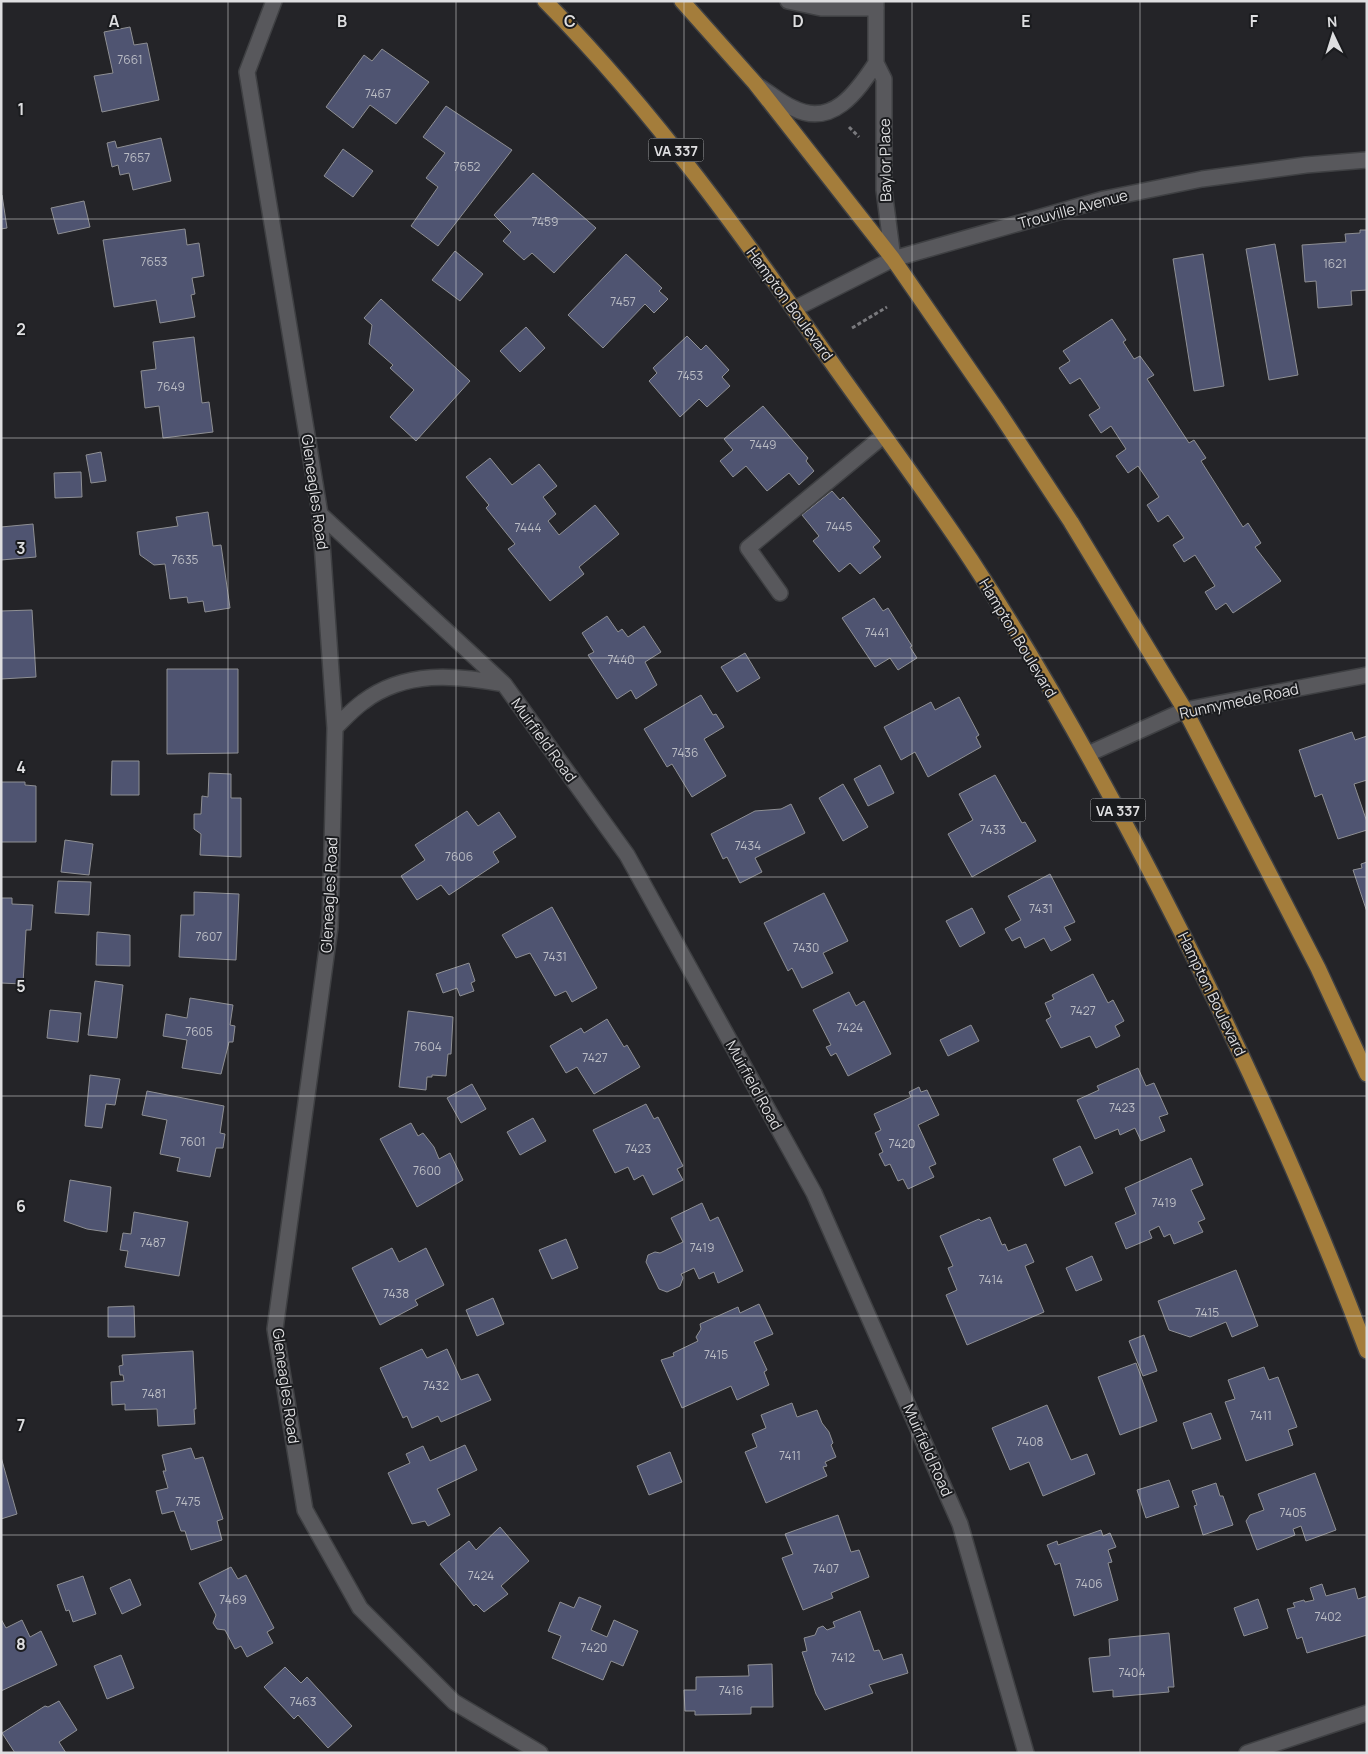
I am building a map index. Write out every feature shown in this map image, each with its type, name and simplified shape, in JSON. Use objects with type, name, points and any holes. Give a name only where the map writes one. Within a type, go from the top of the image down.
[{"type":"main road","name":"Hampton Boulevard","points":[[545,1],[579,36],[683,157],[794,309],[971,560],[1088,754],[1194,954],[1270,1114],[1340,1281],[1367,1352]]},
{"type":"main road","points":[[682,1],[755,83],[893,259],[998,411],[1071,522],[1185,710],[1318,968],[1367,1074]]},
{"type":"street","name":"Gleneagles Road","points":[[274,1],[247,72],[320,514],[334,728],[330,927],[276,1329],[304,1510],[360,1608],[454,1702],[540,1753]]},
{"type":"street","points":[[788,1],[821,8],[876,4]]},
{"type":"street","name":"Baylor Place","points":[[876,4],[876,63],[884,79],[884,190],[893,259]]},
{"type":"street","points":[[755,83],[793,109],[808,113],[828,113],[842,105],[858,91],[876,63]]},
{"type":"street","name":"Trouville Avenue","points":[[794,309],[893,259],[1112,197],[1202,179],[1306,165],[1367,160]]},
{"type":"street","points":[[780,593],[748,548],[883,436]]},
{"type":"street","name":"Muirfield Road","points":[[320,514],[504,684],[627,855],[814,1193],[960,1524],[1026,1753]]},
{"type":"street","name":"Runnymede Road","points":[[1088,754],[1185,710],[1367,675]]},
{"type":"street","points":[[334,728],[363,701],[400,684],[424,678],[463,676],[504,684]]},
{"type":"street","points":[[1247,1753],[1367,1713]]},
{"type":"path","points":[[852,328],[887,307]]},
{"type":"building","points":[[130,27],[134,45],[147,43],[159,100],[102,112],[94,76],[113,73],[104,32]]},
{"type":"building","points":[[382,49],[429,82],[396,124],[370,105],[353,128],[326,107],[364,55],[372,61]]},
{"type":"building","points":[[446,106],[512,150],[438,246],[411,226],[438,187],[426,178],[445,153],[423,137]]},
{"type":"building","points":[[161,138],[171,181],[133,190],[129,173],[120,175],[118,165],[112,167],[107,143],[115,141],[117,148]]},
{"type":"building","points":[[343,149],[373,171],[353,197],[324,176]]},
{"type":"building","points":[[533,173],[596,228],[554,273],[532,253],[524,260],[503,241],[511,232],[494,215]]},
{"type":"building","points":[[1,195],[7,228],[1,229]]},
{"type":"building","points":[[84,201],[90,227],[58,234],[51,208]]},
{"type":"building","points":[[185,229],[187,245],[199,243],[204,276],[192,278],[195,294],[191,295],[195,317],[160,323],[156,300],[114,307],[103,240]]},
{"type":"building","points":[[1360,230],[1367,230],[1367,290],[1351,291],[1352,305],[1318,308],[1316,281],[1305,282],[1302,245],[1346,242],[1345,234],[1360,233]]},
{"type":"building","points":[[1275,244],[1298,375],[1269,380],[1246,249]]},
{"type":"building","points":[[455,251],[483,274],[460,301],[432,280]]},
{"type":"building","points":[[626,254],[662,288],[659,291],[668,299],[654,313],[645,304],[603,348],[568,315]]},
{"type":"building","points":[[1203,254],[1224,386],[1194,391],[1173,259]]},
{"type":"building","points":[[381,299],[470,381],[416,441],[390,417],[414,390],[390,368],[393,365],[369,344],[372,325],[364,318]]},
{"type":"building","points":[[1112,319],[1126,340],[1123,342],[1134,359],[1140,356],[1154,375],[1147,379],[1189,443],[1194,440],[1206,458],[1201,461],[1243,527],[1248,523],[1261,543],[1255,547],[1281,581],[1233,613],[1226,603],[1216,610],[1205,592],[1215,586],[1195,555],[1184,562],[1173,545],[1184,538],[1168,515],[1158,522],[1147,505],[1159,497],[1138,466],[1128,473],[1116,456],[1126,449],[1111,426],[1101,433],[1089,415],[1100,408],[1080,378],[1070,384],[1059,368],[1070,361],[1063,351]]},
{"type":"building","points":[[526,327],[545,348],[520,372],[500,351]]},
{"type":"building","points":[[687,336],[701,350],[706,345],[729,370],[722,377],[730,386],[707,407],[699,399],[680,417],[649,381],[657,373],[653,368]]},
{"type":"building","points":[[194,337],[202,403],[209,402],[213,432],[163,438],[159,406],[145,408],[141,371],[156,369],[153,342]]},
{"type":"building","points":[[763,406],[808,458],[806,461],[814,471],[799,485],[789,473],[767,491],[746,466],[733,477],[720,461],[733,450],[724,439]]},
{"type":"building","points":[[101,452],[106,481],[91,483],[86,455]]},
{"type":"building","points":[[490,458],[512,485],[539,464],[557,486],[543,497],[556,514],[548,521],[559,535],[595,505],[619,534],[579,567],[584,574],[550,601],[508,549],[515,544],[486,508],[489,505],[466,477]]},
{"type":"building","points":[[81,472],[82,497],[55,498],[54,473]]},
{"type":"building","points":[[832,491],[840,500],[843,497],[880,541],[873,547],[881,557],[860,574],[850,563],[839,572],[813,541],[819,536],[802,515]]},
{"type":"building","points":[[208,512],[213,546],[221,545],[230,608],[205,612],[203,601],[188,603],[187,597],[170,599],[165,564],[154,565],[140,555],[137,532],[178,526],[176,517]]},
{"type":"building","points":[[33,524],[36,557],[1,560],[1,527]]},
{"type":"building","points":[[874,598],[883,611],[888,608],[912,646],[910,647],[917,658],[898,670],[890,658],[875,667],[842,618]]},
{"type":"building","points":[[32,610],[36,677],[1,679],[1,611]]},
{"type":"building","points":[[607,616],[618,632],[622,629],[628,637],[644,626],[661,652],[645,662],[657,685],[636,699],[631,690],[617,699],[588,655],[594,652],[582,633]]},
{"type":"building","points":[[745,653],[760,678],[737,692],[721,667]]},
{"type":"building","points":[[167,669],[238,669],[238,753],[167,754]]},
{"type":"building","points":[[701,695],[713,715],[716,714],[724,727],[704,739],[726,776],[692,797],[672,764],[667,767],[644,729]]},
{"type":"building","points":[[959,697],[979,735],[976,737],[981,747],[928,777],[915,752],[901,760],[884,727],[931,702],[935,710]]},
{"type":"building","points":[[1352,732],[1355,740],[1367,736],[1367,780],[1354,784],[1367,822],[1367,830],[1338,839],[1322,794],[1315,797],[1299,750]]},
{"type":"building","points":[[112,761],[139,761],[139,795],[111,795]]},
{"type":"building","points":[[880,765],[894,793],[868,806],[854,779]]},
{"type":"building","points":[[209,773],[231,774],[231,798],[241,798],[241,857],[200,855],[201,834],[194,829],[194,814],[201,814],[202,796],[208,797]]},
{"type":"building","points":[[995,775],[1022,823],[1025,822],[1036,841],[972,877],[948,834],[973,820],[959,794]]},
{"type":"building","points":[[1,782],[25,782],[25,785],[36,786],[36,842],[1,842]]},
{"type":"building","points":[[843,784],[868,827],[843,841],[819,798]]},
{"type":"building","points":[[791,804],[805,833],[755,858],[762,872],[740,883],[727,857],[723,859],[711,834],[755,811],[781,809]]},
{"type":"building","points":[[467,811],[478,826],[499,812],[516,837],[493,852],[499,862],[449,895],[441,885],[417,900],[401,876],[425,860],[415,845]]},
{"type":"building","points":[[65,840],[93,844],[89,875],[61,872]]},
{"type":"building","points":[[1367,862],[1367,912],[1353,870],[1362,868],[1361,864]]},
{"type":"building","points":[[1050,874],[1075,922],[1064,927],[1071,940],[1051,951],[1044,938],[1025,948],[1020,937],[1012,941],[1005,929],[1021,920],[1008,896]]},
{"type":"building","points":[[58,881],[91,882],[89,915],[55,913]]},
{"type":"building","points":[[194,892],[239,894],[236,960],[179,957],[181,915],[194,915]]},
{"type":"building","points":[[824,893],[848,941],[823,953],[833,973],[802,988],[792,968],[788,971],[764,923]]},
{"type":"building","points":[[1,898],[12,898],[12,904],[33,905],[31,930],[26,930],[23,984],[1,983]]},
{"type":"building","points":[[552,907],[597,988],[572,1002],[566,991],[555,996],[530,953],[516,958],[502,935]]},
{"type":"building","points":[[972,908],[985,933],[960,947],[946,921]]},
{"type":"building","points":[[97,932],[130,935],[130,966],[96,965]]},
{"type":"building","points":[[469,963],[475,981],[471,983],[474,991],[460,996],[457,988],[443,993],[436,974]]},
{"type":"building","points":[[1093,974],[1108,1003],[1113,1000],[1124,1021],[1115,1026],[1120,1036],[1096,1048],[1090,1036],[1061,1048],[1046,1020],[1051,1017],[1045,1003],[1054,999],[1052,995]]},
{"type":"building","points":[[95,981],[123,985],[117,1038],[88,1035]]},
{"type":"building","points":[[849,992],[856,1006],[864,1001],[891,1054],[848,1076],[836,1053],[831,1056],[826,1047],[831,1045],[813,1010]]},
{"type":"building","points":[[190,998],[233,1005],[230,1025],[235,1026],[233,1042],[229,1042],[221,1074],[182,1068],[187,1040],[163,1036],[166,1014],[187,1018]]},
{"type":"building","points":[[50,1010],[81,1013],[78,1042],[47,1038]]},
{"type":"building","points":[[408,1011],[453,1017],[451,1054],[448,1054],[446,1076],[432,1075],[432,1077],[427,1077],[426,1090],[399,1087]]},
{"type":"building","points":[[607,1019],[624,1047],[627,1045],[640,1067],[594,1094],[577,1067],[566,1073],[550,1046],[581,1028],[584,1033]]},
{"type":"building","points":[[971,1025],[979,1041],[948,1056],[940,1040]]},
{"type":"building","points":[[1138,1068],[1146,1086],[1154,1083],[1168,1114],[1159,1117],[1165,1131],[1141,1141],[1135,1128],[1120,1135],[1118,1129],[1095,1139],[1077,1100],[1099,1090],[1097,1086]]},
{"type":"building","points":[[90,1075],[120,1079],[115,1105],[106,1104],[102,1128],[85,1126]]},
{"type":"building","points":[[472,1084],[486,1109],[461,1123],[447,1098]]},
{"type":"building","points":[[919,1087],[921,1092],[927,1090],[939,1115],[918,1125],[936,1164],[929,1167],[934,1177],[908,1189],[903,1179],[898,1181],[890,1164],[885,1166],[879,1154],[883,1152],[875,1133],[881,1130],[874,1114],[911,1097],[909,1092]]},
{"type":"building","points":[[147,1091],[224,1106],[220,1133],[225,1134],[223,1148],[216,1148],[210,1177],[177,1171],[180,1158],[160,1154],[167,1120],[142,1115]]},
{"type":"building","points":[[646,1104],[654,1119],[658,1117],[683,1166],[677,1169],[683,1180],[653,1195],[643,1175],[634,1180],[628,1167],[615,1173],[593,1130]]},
{"type":"building","points":[[533,1118],[546,1141],[520,1155],[507,1132]]},
{"type":"building","points":[[411,1123],[418,1136],[423,1133],[434,1147],[439,1159],[450,1153],[463,1180],[417,1207],[380,1139]]},
{"type":"building","points":[[1080,1146],[1093,1173],[1065,1186],[1053,1159]]},
{"type":"building","points":[[1191,1158],[1203,1185],[1191,1190],[1205,1219],[1198,1222],[1203,1232],[1174,1244],[1170,1234],[1164,1237],[1159,1226],[1149,1231],[1152,1238],[1126,1249],[1115,1223],[1136,1214],[1125,1188]]},
{"type":"building","points":[[70,1180],[111,1187],[107,1232],[87,1229],[64,1221]]},
{"type":"building","points":[[702,1203],[710,1221],[718,1217],[743,1271],[718,1283],[714,1272],[699,1279],[694,1268],[681,1274],[683,1278],[680,1286],[667,1292],[659,1289],[646,1262],[648,1255],[655,1252],[660,1253],[683,1242],[671,1218]]},
{"type":"building","points":[[134,1212],[188,1222],[179,1276],[125,1267],[128,1251],[120,1250],[123,1233],[131,1234]]},
{"type":"building","points":[[990,1217],[1002,1245],[1005,1244],[1008,1251],[1026,1244],[1034,1262],[1025,1266],[1044,1312],[967,1345],[946,1295],[957,1290],[948,1268],[953,1266],[940,1236],[979,1219],[981,1221]]},
{"type":"building","points":[[566,1239],[578,1268],[552,1279],[539,1250]]},
{"type":"building","points":[[392,1248],[399,1262],[426,1248],[444,1285],[415,1300],[418,1305],[380,1325],[352,1268]]},
{"type":"building","points":[[1092,1256],[1102,1280],[1076,1291],[1066,1268]]},
{"type":"building","points":[[1236,1270],[1258,1326],[1232,1337],[1226,1322],[1190,1337],[1169,1330],[1158,1301]]},
{"type":"building","points":[[493,1298],[504,1324],[477,1336],[466,1310]]},
{"type":"building","points":[[759,1304],[773,1334],[754,1342],[767,1370],[764,1372],[769,1385],[737,1400],[731,1386],[682,1408],[661,1360],[674,1356],[673,1353],[698,1341],[696,1337],[701,1329],[700,1324],[738,1307],[740,1313]]},
{"type":"building","points":[[134,1306],[135,1337],[108,1337],[108,1307]]},
{"type":"building","points":[[1144,1335],[1157,1371],[1143,1376],[1129,1341]]},
{"type":"building","points":[[422,1349],[427,1358],[447,1349],[461,1380],[478,1374],[491,1400],[441,1422],[438,1416],[412,1428],[407,1416],[403,1418],[380,1368]]},
{"type":"building","points":[[193,1351],[195,1424],[158,1426],[157,1409],[125,1410],[125,1404],[112,1405],[111,1382],[124,1381],[123,1375],[120,1375],[119,1366],[123,1365],[122,1355]]},
{"type":"building","points":[[1136,1363],[1157,1421],[1120,1435],[1098,1377]]},
{"type":"building","points":[[1264,1367],[1269,1380],[1278,1377],[1297,1427],[1288,1430],[1293,1445],[1246,1461],[1225,1402],[1235,1399],[1228,1380]]},
{"type":"building","points":[[792,1403],[797,1417],[817,1410],[822,1423],[829,1432],[833,1443],[831,1445],[836,1457],[825,1462],[827,1466],[823,1467],[827,1476],[766,1503],[745,1452],[757,1447],[752,1434],[766,1428],[761,1415]]},
{"type":"building","points":[[1047,1405],[1071,1460],[1087,1454],[1095,1474],[1043,1496],[1029,1462],[1010,1470],[992,1428]]},
{"type":"building","points":[[1211,1413],[1221,1439],[1192,1449],[1183,1423]]},
{"type":"building","points":[[465,1445],[477,1470],[437,1489],[450,1515],[428,1526],[425,1521],[412,1524],[388,1473],[410,1463],[406,1454],[423,1446],[430,1461]]},
{"type":"building","points":[[191,1448],[195,1459],[203,1457],[223,1519],[217,1521],[222,1540],[191,1550],[185,1531],[181,1531],[174,1511],[162,1514],[156,1491],[168,1488],[163,1471],[166,1471],[162,1455]]},
{"type":"building","points":[[670,1452],[682,1482],[649,1495],[637,1466]]},
{"type":"building","points":[[1,1457],[17,1514],[1,1519]]},
{"type":"building","points":[[1315,1473],[1336,1530],[1306,1541],[1301,1526],[1293,1529],[1295,1535],[1257,1550],[1246,1521],[1250,1515],[1264,1510],[1258,1494]]},
{"type":"building","points":[[1169,1480],[1179,1507],[1146,1518],[1137,1490]]},
{"type":"building","points":[[1216,1483],[1220,1496],[1223,1496],[1233,1525],[1203,1535],[1194,1506],[1197,1505],[1192,1491]]},
{"type":"building","points":[[838,1515],[851,1552],[859,1550],[869,1577],[831,1593],[833,1598],[803,1610],[782,1558],[793,1554],[785,1534]]},
{"type":"building","points":[[500,1527],[529,1561],[501,1586],[508,1594],[484,1612],[476,1604],[474,1606],[440,1564],[469,1541],[476,1550]]},
{"type":"building","points":[[1101,1530],[1103,1536],[1110,1533],[1116,1547],[1108,1550],[1112,1562],[1108,1563],[1118,1600],[1074,1616],[1060,1563],[1055,1565],[1047,1545],[1057,1541],[1058,1545]]},
{"type":"building","points":[[231,1567],[238,1579],[246,1575],[274,1628],[267,1632],[273,1643],[247,1657],[241,1646],[235,1649],[225,1630],[217,1629],[213,1623],[216,1615],[199,1583]]},
{"type":"building","points":[[83,1576],[96,1614],[73,1622],[69,1610],[66,1611],[57,1585]]},
{"type":"building","points":[[130,1579],[141,1605],[122,1614],[110,1588]]},
{"type":"building","points":[[1322,1584],[1326,1596],[1355,1588],[1358,1599],[1367,1596],[1367,1635],[1307,1653],[1302,1637],[1297,1639],[1287,1609],[1295,1607],[1293,1603],[1314,1600],[1310,1588]]},
{"type":"building","points":[[579,1597],[601,1606],[591,1630],[607,1637],[614,1620],[638,1631],[623,1666],[611,1661],[603,1680],[552,1658],[561,1636],[548,1631],[560,1602],[574,1608]]},
{"type":"building","points":[[1258,1599],[1268,1628],[1244,1636],[1234,1608]]},
{"type":"building","points":[[860,1611],[874,1651],[879,1650],[883,1660],[902,1654],[908,1673],[869,1685],[873,1693],[825,1710],[816,1694],[802,1652],[807,1651],[804,1638],[815,1635],[818,1628],[823,1626],[827,1630],[835,1627],[833,1622]]},
{"type":"building","points":[[1,1619],[6,1628],[22,1620],[30,1637],[41,1631],[57,1665],[1,1691]]},
{"type":"building","points":[[1169,1633],[1174,1687],[1168,1687],[1169,1692],[1113,1697],[1113,1690],[1093,1692],[1089,1658],[1110,1656],[1109,1639]]},
{"type":"building","points":[[121,1655],[134,1688],[107,1699],[94,1666]]},
{"type":"building","points":[[772,1664],[773,1707],[751,1707],[751,1714],[695,1715],[695,1711],[685,1711],[684,1690],[696,1690],[696,1677],[749,1676],[748,1665]]},
{"type":"building","points":[[285,1667],[301,1683],[307,1677],[352,1726],[328,1748],[298,1715],[294,1719],[264,1687]]},
{"type":"building","points":[[59,1701],[77,1730],[59,1742],[66,1753],[15,1753],[2,1733],[45,1706],[48,1707]]}]
